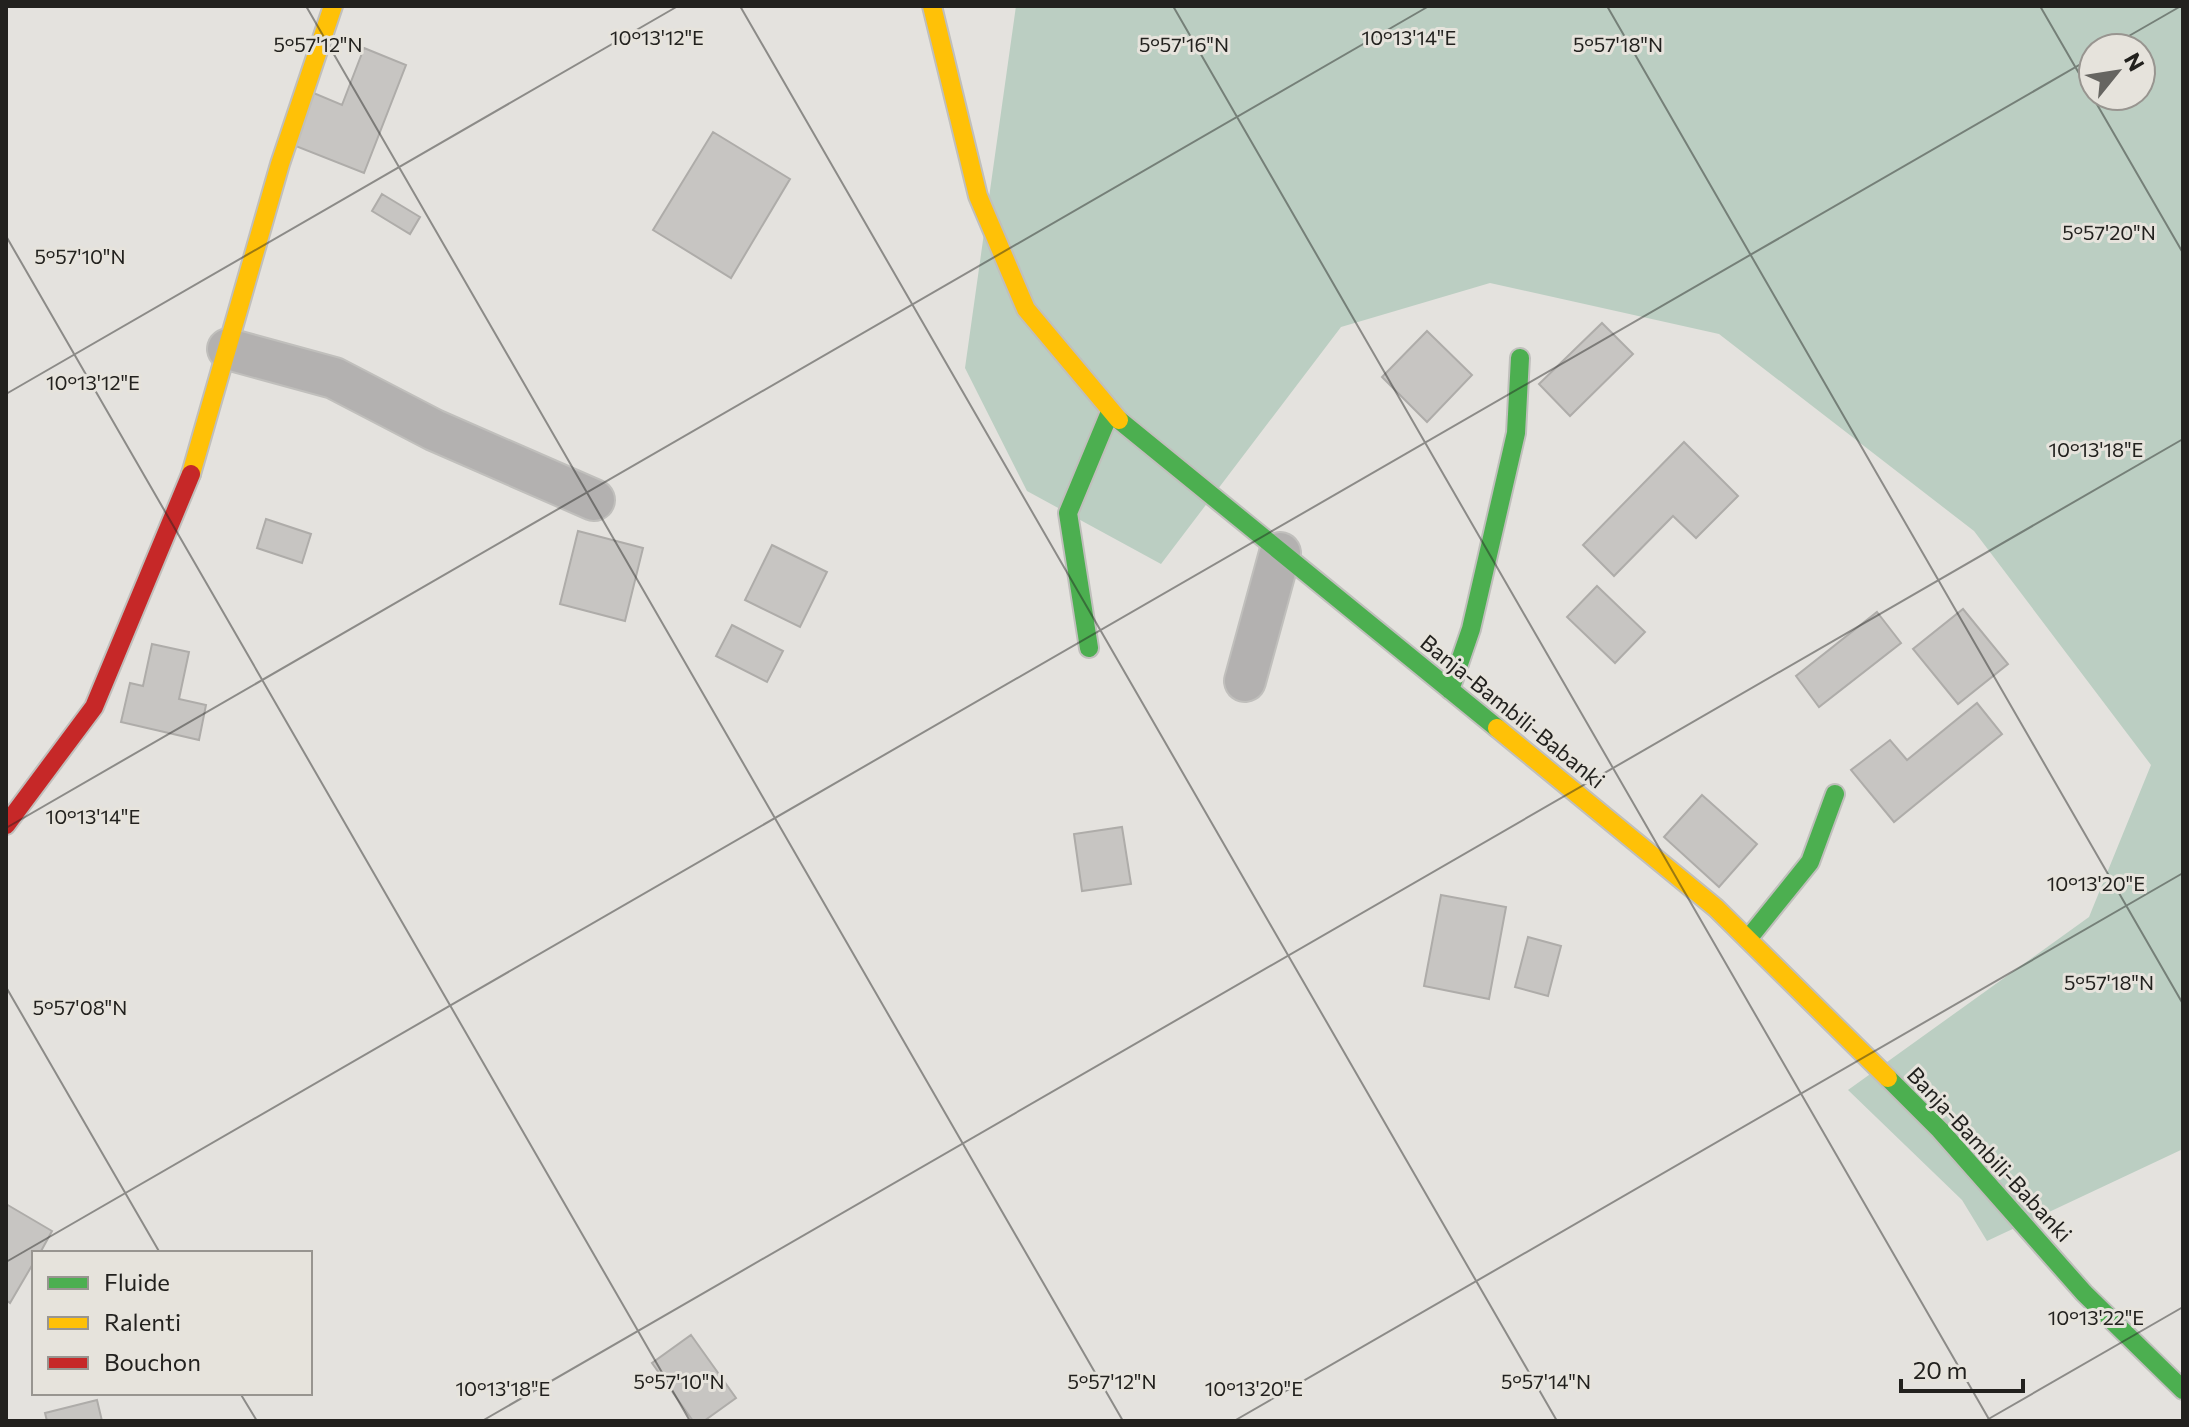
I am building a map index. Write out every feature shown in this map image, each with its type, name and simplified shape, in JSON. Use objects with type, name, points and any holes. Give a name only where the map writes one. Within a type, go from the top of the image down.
[{"type":"street","points":[[6,825],[94,707],[195,464],[280,164],[333,6]]},
{"type":"street","name":"Banja-Bambili-Babanki","points":[[932,6],[978,196],[1026,309],[1110,412],[1716,908],[1940,1130],[2084,1293],[2183,1390]]},
{"type":"street","points":[[228,349],[334,378],[434,430],[594,500]]},
{"type":"street","points":[[1450,690],[1471,629],[1516,433],[1520,358]]},
{"type":"street","points":[[1089,648],[1068,513],[1110,412]]},
{"type":"street","points":[[1245,681],[1280,553]]},
{"type":"street","points":[[1748,939],[1810,862],[1835,794]]},
{"type":"green space","points":[[1016,6],[2183,6],[2183,1149],[1987,1241],[1962,1200],[1848,1090],[2089,917],[2151,765],[1974,531],[1719,334],[1490,283],[1341,327],[1161,564],[1027,491],[965,368]]},
{"type":"building","points":[[364,48],[406,65],[364,173],[288,143],[309,91],[342,105]]},
{"type":"building","points":[[713,132],[790,179],[731,278],[653,230]]},
{"type":"building","points":[[382,194],[420,217],[410,234],[372,211]]},
{"type":"building","points":[[1602,323],[1633,354],[1570,416],[1539,384]]},
{"type":"building","points":[[1427,331],[1472,375],[1427,422],[1382,377]]},
{"type":"building","points":[[1684,442],[1738,496],[1696,538],[1673,516],[1614,576],[1583,545]]},
{"type":"building","points":[[266,519],[311,534],[302,563],[257,548]]},
{"type":"building","points":[[578,531],[643,548],[625,621],[560,604]]},
{"type":"building","points":[[772,545],[827,572],[800,627],[745,600]]},
{"type":"building","points":[[1597,586],[1645,632],[1615,663],[1567,617]]},
{"type":"building","points":[[1963,609],[2008,664],[1958,704],[1913,649]]},
{"type":"building","points":[[1877,612],[1901,643],[1819,707],[1796,676]]},
{"type":"building","points":[[732,625],[783,651],[767,682],[716,656]]},
{"type":"building","points":[[152,644],[189,652],[179,699],[206,705],[199,740],[121,722],[130,683],[143,686]]},
{"type":"building","points":[[1977,703],[2002,734],[1894,822],[1851,770],[1890,740],[1907,760]]},
{"type":"building","points":[[1702,795],[1757,844],[1719,887],[1664,837]]},
{"type":"building","points":[[1122,827],[1131,884],[1082,891],[1074,834]]},
{"type":"building","points":[[1441,895],[1506,907],[1489,999],[1424,986]]},
{"type":"building","points":[[1528,937],[1561,946],[1548,996],[1515,987]]},
{"type":"building","points":[[6,1204],[52,1231],[41,1251],[32,1251],[32,1265],[10,1303],[6,1300]]},
{"type":"building","points":[[691,1335],[736,1398],[704,1421],[693,1421],[652,1363]]},
{"type":"building","points":[[97,1400],[102,1421],[47,1421],[45,1413]]},
{"type":"traffic: fast","points":[[1450,690],[1471,629],[1516,433],[1520,358]]},
{"type":"traffic: fast","points":[[1089,648],[1068,513],[1110,412]]},
{"type":"traffic: fast","points":[[1119,420],[1497,728]]},
{"type":"traffic: fast","points":[[1748,939],[1810,862],[1835,794]]},
{"type":"traffic: fast","points":[[1888,1078],[1940,1130],[2084,1293],[2183,1390]]},
{"type":"traffic: slow","points":[[191,474],[280,164],[333,6]]},
{"type":"traffic: slow","points":[[932,6],[978,196],[1026,309],[1119,420]]},
{"type":"traffic: slow","points":[[1497,728],[1716,908],[1888,1078]]},
{"type":"traffic: jam","points":[[6,825],[94,707],[191,474]]}]
